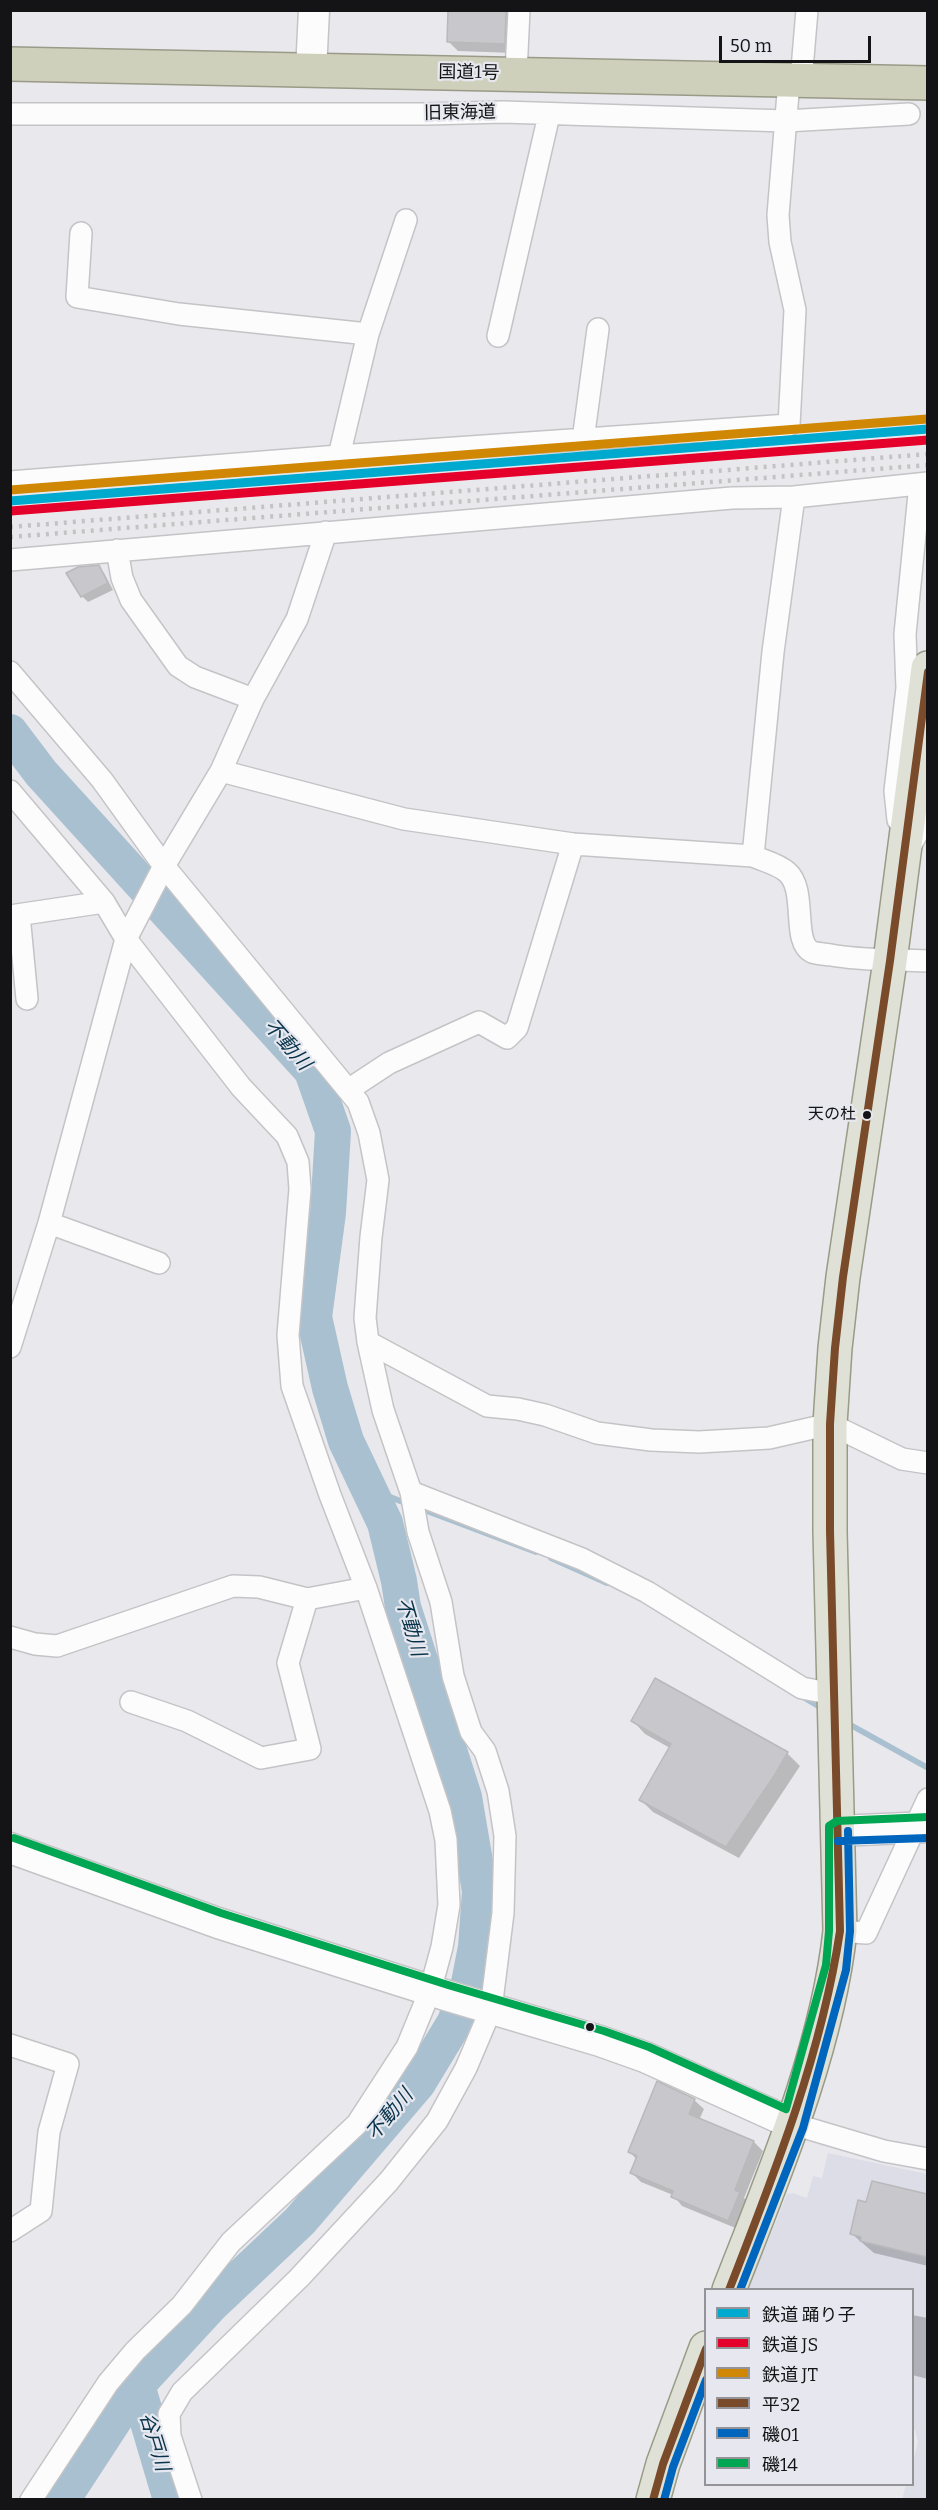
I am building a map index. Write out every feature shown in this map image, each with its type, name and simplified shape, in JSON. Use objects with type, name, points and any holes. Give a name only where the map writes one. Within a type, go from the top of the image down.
[{"type":"highway","name":"国道1号","points":[[10,64],[927,83]]},
{"type":"main road","points":[[729,2288],[793,2124],[836,1967],[840,1931],[833,1694],[830,1424],[835,1348],[843,1277],[890,961],[927,668]]},
{"type":"main road","points":[[653,2499],[663,2464],[704,2351]]},
{"type":"street","points":[[311,71],[314,10]]},
{"type":"street","points":[[503,112],[519,10]]},
{"type":"street","points":[[10,482],[339,456],[789,425],[795,310],[780,242],[778,215],[786,121],[807,10]]},
{"type":"street","name":"旧東海道","points":[[10,114],[503,112],[786,121],[909,114]]},
{"type":"street","points":[[498,336],[549,115]]},
{"type":"street","points":[[339,456],[368,334],[405,220]]},
{"type":"street","points":[[81,233],[78,297],[178,314],[368,334]]},
{"type":"street","points":[[583,440],[598,329]]},
{"type":"street","points":[[10,560],[732,498],[794,497],[924,484],[905,634],[907,688],[895,791],[903,860]]},
{"type":"street","points":[[753,856],[773,652],[794,497]]},
{"type":"street","points":[[10,1347],[14,1324],[49,1223],[126,939],[164,866],[221,771],[253,699],[297,619],[326,532]]},
{"type":"street","points":[[117,550],[122,578],[131,600],[178,666],[195,676],[253,699]]},
{"type":"street","points":[[10,672],[102,780],[164,866],[358,1102],[369,1133],[378,1180],[365,1318],[368,1342],[383,1410],[411,1492],[418,1532],[441,1602],[453,1676],[471,1732],[485,1751],[498,1791],[505,1836],[503,1914],[487,2008],[466,2068],[437,2121],[394,2176],[299,2278],[182,2392],[169,2414],[170,2436],[191,2499]]},
{"type":"street","points":[[221,771],[404,819],[573,844],[753,856],[787,872],[794,881],[800,900],[800,920],[804,943],[811,952],[858,960],[927,961]]},
{"type":"street","points":[[10,791],[104,902],[126,939],[241,1087],[287,1136],[298,1162],[300,1189],[288,1335],[292,1386],[330,1495],[366,1588],[440,1811],[446,1840],[448,1905],[437,1993],[407,2047],[357,2124],[231,2242],[182,2306],[128,2359],[108,2383],[31,2499]]},
{"type":"street","points":[[903,860],[927,813]]},
{"type":"street","points":[[348,1090],[389,1063],[479,1022],[507,1038],[518,1035],[573,844]]},
{"type":"street","points":[[27,999],[15,915],[104,902]]},
{"type":"street","points":[[49,1223],[159,1263]]},
{"type":"street","points":[[368,1342],[487,1406],[518,1409],[544,1415],[597,1433],[651,1440],[699,1442],[769,1438],[830,1424],[902,1459],[927,1463]]},
{"type":"street","points":[[411,1492],[582,1559],[646,1592],[802,1688],[833,1694]]},
{"type":"street","points":[[10,1637],[35,1644],[57,1646],[233,1586],[259,1587],[307,1599],[366,1588]]},
{"type":"street","points":[[131,1702],[187,1721],[261,1758],[310,1749],[288,1663],[307,1599]]},
{"type":"street","points":[[840,1931],[866,1934],[920,1827],[927,1799]]},
{"type":"street","points":[[838,1831],[920,1827]]},
{"type":"street","points":[[10,1848],[218,1923],[437,1993],[571,2031],[645,2057],[793,2124],[884,2151],[927,2159]]},
{"type":"street","points":[[10,2045],[68,2064],[49,2132],[41,2211],[10,2231]]},
{"type":"shaded area","points":[[828,2153],[927,2174],[927,2499],[902,2499],[906,2486],[914,2486],[914,2458],[918,2442],[914,2430],[914,2288],[749,2288],[787,2194],[793,2193],[807,2198],[813,2176],[822,2178]]},
{"type":"building","points":[[448,10],[506,10],[505,44],[447,42]]},
{"type":"building","points":[[99,565],[108,583],[81,597],[66,573],[78,567]]},
{"type":"building","points":[[655,1678],[788,1752],[726,1847],[639,1800],[671,1744],[631,1721]]},
{"type":"building","points":[[657,2081],[695,2099],[689,2114],[754,2141],[735,2190],[740,2192],[728,2221],[671,2197],[673,2191],[630,2173],[637,2156],[628,2152]]},
{"type":"building","points":[[872,2181],[927,2194],[927,2257],[860,2241],[861,2237],[850,2234],[858,2200],[866,2202]]},
{"type":"waterway","name":"不動川","points":[[10,732],[41,773],[312,1071],[333,1131],[328,1213],[314,1317],[330,1388],[346,1441],[385,1523],[403,1607],[464,1797],[480,1891],[476,1947],[469,1983],[455,2022],[418,2083],[300,2221],[210,2306],[137,2385],[62,2500]]},
{"type":"waterway","points":[[368,1488],[410,1505]]},
{"type":"waterway","points":[[419,1508],[536,1552]]},
{"type":"waterway","points":[[551,1558],[607,1583]]},
{"type":"waterway","points":[[803,1697],[825,1710]]},
{"type":"waterway","points":[[847,1723],[928,1768]]},
{"type":"waterway","name":"谷戸川","points":[[137,2385],[171,2500]]},
{"type":"railway","points":[[10,527],[928,454]]},
{"type":"railway","points":[[10,537],[928,465]]},
{"type":"rail line","name":"JT","points":[[10,490],[927,419]]},
{"type":"rail line","name":"踊り子","points":[[10,501],[928,429]]},
{"type":"rail line","name":"JS","points":[[11,511],[928,440]]},
{"type":"transit line","name":"平32","points":[[730,2288],[779,2158],[809,2068],[832,1977],[840,1931],[830,1531],[830,1424],[835,1348],[928,672]]},
{"type":"transit line","name":"磯14","points":[[14,1838],[221,1913],[448,1985],[604,2031],[649,2047],[786,2109],[826,1965],[829,1931],[829,1826],[837,1821],[928,1817]]},
{"type":"transit line","name":"磯01","points":[[741,2288],[803,2128],[846,1970],[850,1931],[848,1831]]},
{"type":"transit line","name":"磯01","points":[[838,1841],[928,1838]]},
{"type":"transit line","name":"平32","points":[[653,2500],[663,2464],[704,2354]]},
{"type":"transit line","name":"磯01","points":[[664,2500],[673,2467],[704,2385]]},
{"type":"place","name":"天の杜","points":[[867,1115]]}]
